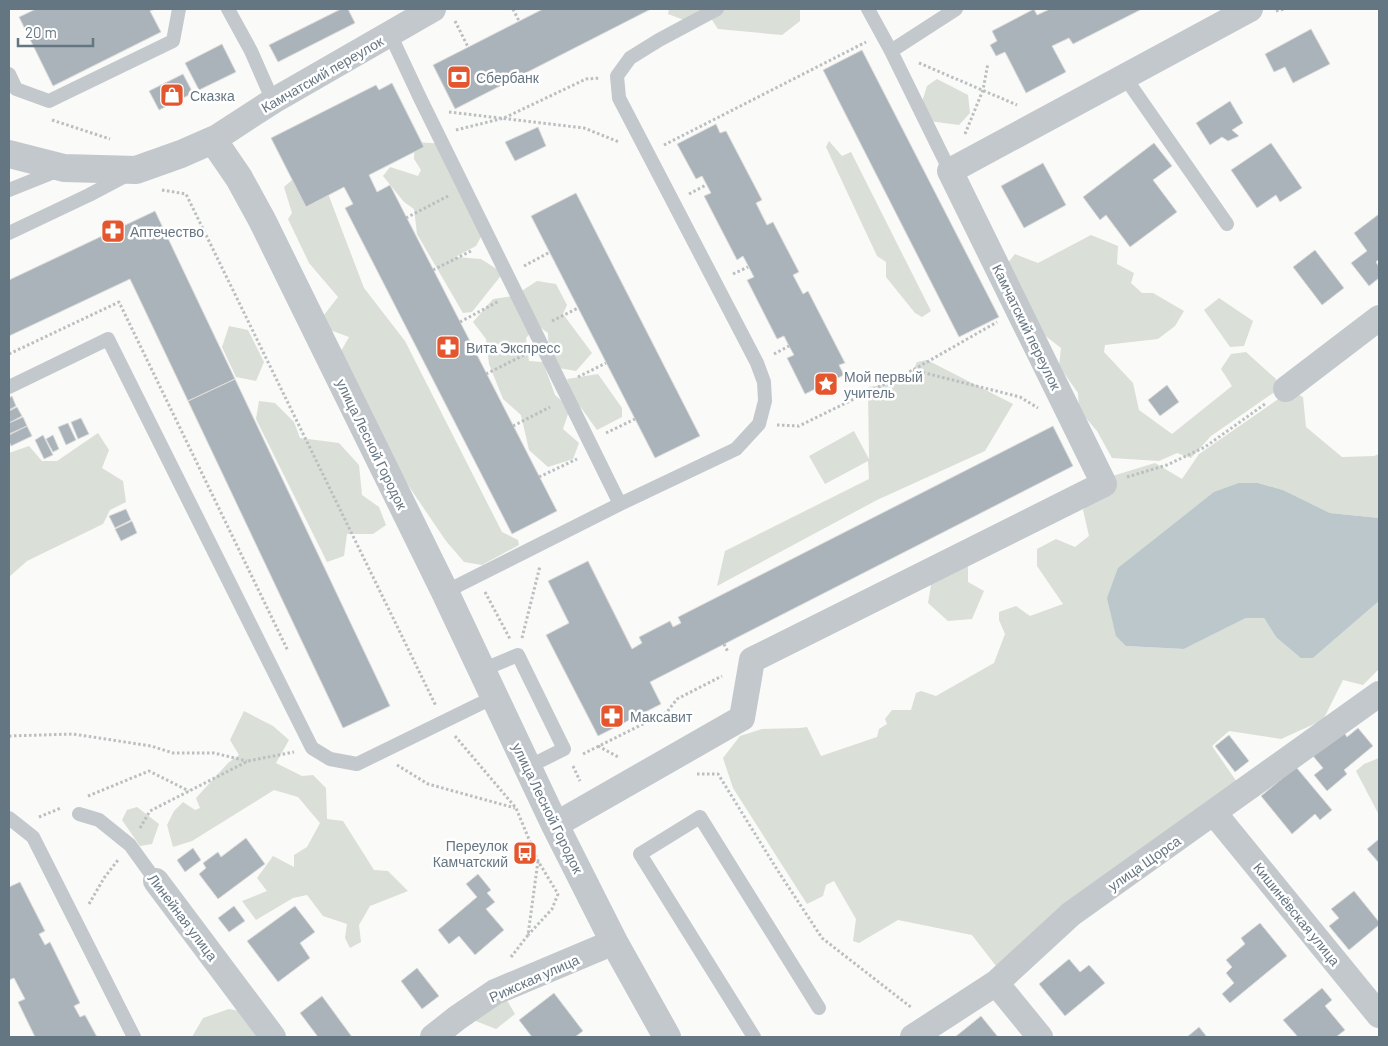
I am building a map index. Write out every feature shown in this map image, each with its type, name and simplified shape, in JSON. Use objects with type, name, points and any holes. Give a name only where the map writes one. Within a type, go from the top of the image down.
[{"type":"street","points":[[950,170],[1250,9]]},
{"type":"street","name":"Камчатский переулок","points":[[213,140],[273,101],[390,34],[443,13]]},
{"type":"street","points":[[9,154],[64,168],[136,170],[213,140]]},
{"type":"street","name":"улица Лесной Городок","points":[[213,140],[239,178],[262,220],[445,592],[555,825],[614,942],[667,1037]]},
{"type":"street","name":"Камчатский переулок","points":[[950,170],[1104,484]]},
{"type":"street","points":[[1286,389],[1379,318]]},
{"type":"street","points":[[555,825],[742,718],[752,660],[1104,484]]},
{"type":"street","name":"улица Щорса","points":[[923,1031],[996,983],[1071,914],[1379,695]]},
{"type":"street","name":"Кишинёвская улица","points":[[1214,813],[1379,1015]]},
{"type":"street","name":"Линейная улица","points":[[156,882],[273,1037]]},
{"type":"street","name":"Рижская улица","points":[[433,1037],[456,1018],[495,992],[614,942]]},
{"type":"street","points":[[996,983],[1040,1037]]},
{"type":"lane","points":[[9,74],[16,89],[49,101],[173,41],[179,9]]},
{"type":"lane","points":[[228,9],[251,51],[273,101]]},
{"type":"lane","points":[[445,592],[620,504],[736,449],[759,424],[765,401],[764,382],[758,362],[619,98],[617,76],[630,58],[717,9]]},
{"type":"lane","points":[[868,9],[891,50],[950,170]]},
{"type":"lane","points":[[891,50],[956,9]]},
{"type":"lane","points":[[390,34],[620,504]]},
{"type":"lane","points":[[1124,76],[1227,224]]},
{"type":"lane","points":[[9,190],[64,168]]},
{"type":"lane","points":[[9,233],[136,170]]},
{"type":"lane","points":[[9,386],[108,339],[312,748],[330,760],[357,764],[494,697]]},
{"type":"lane","points":[[482,670],[518,655],[567,755],[528,767]]},
{"type":"lane","name":"Линейная улица","points":[[79,814],[99,820],[130,845],[156,882]]},
{"type":"lane","points":[[754,1037],[640,854],[700,817],[820,1008]]},
{"type":"lane","points":[[13,822],[33,837],[134,1037]]},
{"type":"path","points":[[513,9],[519,21]]},
{"type":"path","points":[[443,13],[468,47]]},
{"type":"path","points":[[449,112],[584,128],[648,153],[882,34]]},
{"type":"path","points":[[891,50],[1048,118]]},
{"type":"path","points":[[950,170],[983,90],[988,63]]},
{"type":"path","points":[[438,134],[504,118],[586,79],[617,76]]},
{"type":"path","points":[[46,118],[110,139]]},
{"type":"path","points":[[406,218],[464,188]]},
{"type":"path","points":[[160,190],[186,194],[444,722],[516,808],[538,861],[558,894],[552,909],[528,934],[511,956],[495,992]]},
{"type":"path","points":[[433,270],[490,241]]},
{"type":"path","points":[[508,275],[550,252]]},
{"type":"path","points":[[460,322],[516,292]]},
{"type":"path","points":[[535,330],[578,308]]},
{"type":"path","points":[[759,424],[799,426],[913,370],[1019,310]]},
{"type":"path","points":[[486,374],[542,345]]},
{"type":"path","points":[[513,426],[606,363]]},
{"type":"path","points":[[913,370],[1020,397],[1044,412],[1065,404]]},
{"type":"path","points":[[1104,484],[1167,465],[1205,447],[1286,389]]},
{"type":"path","points":[[539,477],[635,419]]},
{"type":"path","points":[[518,655],[546,541]]},
{"type":"path","points":[[477,576],[518,655]]},
{"type":"path","points":[[592,804],[567,755],[598,746],[667,712],[678,699],[752,660]]},
{"type":"path","points":[[9,736],[73,734],[151,746],[173,753],[214,753],[248,761]]},
{"type":"path","points":[[598,746],[646,773]]},
{"type":"path","points":[[77,925],[104,878],[130,845],[150,811],[248,761],[312,748]]},
{"type":"path","points":[[378,754],[428,784],[516,808]]},
{"type":"path","points":[[88,796],[149,770],[189,790]]},
{"type":"path","points":[[691,774],[718,774],[822,938],[923,1031]]},
{"type":"path","points":[[13,822],[62,808]]},
{"type":"path","points":[[528,934],[538,861]]},
{"type":"shaded area","points":[[669,9],[800,9],[800,21],[782,35],[718,29],[706,11],[684,20],[668,14]]},
{"type":"shaded area","points":[[937,79],[968,95],[970,113],[959,125],[929,121],[921,105],[927,86]]},
{"type":"shaded area","points":[[829,141],[842,156],[851,152],[931,311],[922,317],[915,313],[886,277],[886,262],[877,256],[826,147]]},
{"type":"shaded area","points":[[415,142],[447,144],[482,235],[476,246],[455,257],[481,259],[503,273],[472,312],[463,313],[417,234],[414,209],[404,202],[383,176],[390,167],[418,176],[421,170],[414,159]]},
{"type":"shaded area","points":[[300,173],[327,191],[364,288],[405,341],[502,532],[518,540],[519,545],[482,565],[464,562],[446,541],[393,463],[340,353],[349,337],[330,330],[324,315],[338,297],[309,263],[288,219],[292,213],[284,187]]},
{"type":"shaded area","points":[[1091,235],[1118,246],[1117,264],[1134,273],[1131,283],[1142,293],[1153,293],[1184,311],[1175,326],[1158,339],[1105,345],[1104,352],[1133,383],[1139,410],[1172,434],[1232,386],[1221,369],[1231,354],[1246,352],[1276,379],[1276,391],[1211,436],[1191,458],[1177,453],[1159,461],[1112,458],[1097,431],[1079,410],[1078,393],[1059,366],[1061,348],[1038,330],[1003,269],[1015,254],[1038,263]]},
{"type":"shaded area","points":[[537,281],[556,284],[567,305],[563,314],[592,353],[576,371],[559,368],[549,356],[548,333],[537,325],[526,338],[529,361],[543,362],[555,395],[570,408],[563,429],[579,443],[573,459],[548,467],[529,450],[521,415],[503,399],[489,364],[486,339],[473,322],[493,299],[514,296]]},
{"type":"shaded area","points":[[1219,298],[1253,321],[1244,346],[1230,347],[1204,310]]},
{"type":"shaded area","points":[[229,326],[248,330],[264,362],[256,381],[236,377],[222,347]]},
{"type":"shaded area","points":[[927,360],[1013,404],[985,451],[877,500],[717,586],[725,551],[869,479],[868,461],[825,484],[809,456],[854,431],[869,459],[868,387],[908,382],[917,362]]},
{"type":"shaded area","points":[[598,374],[622,408],[622,417],[597,430],[573,400],[567,379]]},
{"type":"shaded area","points":[[1290,391],[1303,397],[1306,427],[1342,457],[1374,456],[1379,454],[1379,518],[1330,513],[1283,490],[1258,483],[1126,646],[1184,649],[1246,618],[1264,618],[1276,637],[1313,658],[1379,601],[1379,669],[1363,685],[1343,680],[1323,720],[1281,739],[1229,731],[1212,746],[1237,782],[996,966],[972,935],[898,920],[859,943],[853,941],[856,919],[834,881],[826,885],[823,896],[807,904],[733,788],[723,758],[740,736],[762,729],[807,727],[821,756],[877,737],[879,729],[887,724],[885,719],[892,710],[911,710],[916,693],[921,691],[936,696],[994,663],[1005,634],[999,620],[999,612],[1016,606],[1030,616],[1063,604],[1037,566],[1037,549],[1056,539],[1075,547],[1089,536],[1083,510],[1109,477],[1155,463],[1182,479],[1199,454]]},
{"type":"shaded area","points":[[259,401],[275,403],[294,422],[300,438],[339,443],[359,465],[362,495],[379,507],[386,525],[373,534],[347,534],[344,556],[327,562],[256,419]]},
{"type":"shaded area","points":[[98,433],[109,450],[102,468],[123,481],[126,502],[110,510],[103,524],[27,561],[9,577],[9,453],[29,446],[42,461],[57,461]]},
{"type":"shaded area","points":[[1239,483],[1258,483],[1283,490],[1330,513],[1379,518],[1379,601],[1313,658],[1301,658],[1276,637],[1264,618],[1246,618],[1184,649],[1126,646],[1116,636],[1107,598],[1118,568],[1214,492]]},
{"type":"shaded area","points":[[968,566],[968,582],[984,591],[972,619],[948,621],[928,603],[932,579]]},
{"type":"shaded area","points":[[244,711],[273,726],[289,740],[276,763],[302,776],[313,775],[326,788],[327,819],[343,821],[374,870],[388,871],[408,891],[370,906],[359,925],[361,942],[350,948],[345,938],[347,924],[323,916],[307,895],[293,898],[256,920],[242,901],[267,891],[257,878],[273,856],[294,867],[294,855],[307,847],[320,823],[298,797],[274,790],[192,841],[173,847],[167,825],[174,811],[183,802],[195,810],[200,808],[196,798],[228,763],[239,755],[230,740]]},
{"type":"shaded area","points":[[1379,758],[1379,815],[1356,771],[1364,764]]},
{"type":"shaded area","points":[[137,807],[159,824],[152,844],[140,846],[122,820],[127,810]]},
{"type":"shaded area","points":[[504,995],[515,1014],[496,1029],[468,1018]]},
{"type":"shaded area","points":[[229,1009],[273,1017],[278,1037],[192,1037],[203,1018]]},
{"type":"building","points":[[36,9],[155,9],[150,11],[161,32],[53,86],[19,17]]},
{"type":"building","points":[[341,9],[348,9],[355,23],[278,62],[269,45]]},
{"type":"building","points":[[543,9],[651,9],[455,109],[433,65]]},
{"type":"building","points":[[1034,9],[1037,15],[1050,9],[1142,9],[1073,44],[1069,38],[1052,46],[1066,72],[1026,93],[1005,52],[996,56],[990,45],[997,41],[992,31]]},
{"type":"building","points":[[1311,29],[1330,64],[1293,83],[1285,67],[1274,72],[1265,54]]},
{"type":"building","points":[[222,44],[236,72],[199,90],[185,63]]},
{"type":"building","points":[[862,50],[999,317],[959,337],[823,70]]},
{"type":"building","points":[[183,74],[193,93],[159,110],[149,91]]},
{"type":"building","points":[[392,83],[424,147],[369,175],[377,192],[390,185],[557,511],[512,534],[345,208],[353,204],[344,187],[306,207],[271,138],[376,85],[379,90]]},
{"type":"building","points":[[1230,101],[1243,123],[1232,130],[1239,136],[1228,141],[1222,137],[1210,145],[1196,123]]},
{"type":"building","points":[[716,124],[720,133],[726,131],[762,200],[756,203],[767,225],[773,222],[799,272],[793,275],[803,294],[808,291],[845,363],[839,365],[844,375],[805,394],[787,358],[794,355],[784,336],[777,339],[747,280],[754,277],[743,256],[737,260],[704,196],[711,193],[702,176],[696,179],[677,144]]},
{"type":"building","points":[[538,127],[546,146],[515,161],[505,142]]},
{"type":"building","points":[[1154,143],[1172,166],[1153,180],[1177,212],[1130,247],[1106,215],[1100,220],[1083,197]]},
{"type":"building","points":[[1271,143],[1302,188],[1280,202],[1276,195],[1257,208],[1231,170]]},
{"type":"building","points":[[1043,163],[1066,205],[1024,228],[1001,186]]},
{"type":"building","points":[[576,193],[700,436],[655,458],[531,216]]},
{"type":"building","points":[[155,211],[235,379],[188,401],[130,279],[9,336],[9,280]]},
{"type":"building","points":[[1379,214],[1379,259],[1376,262],[1379,267],[1379,278],[1369,286],[1351,263],[1367,251],[1354,233]]},
{"type":"building","points":[[1315,250],[1344,288],[1322,305],[1293,267]]},
{"type":"building","points":[[235,379],[390,706],[343,728],[188,401]]},
{"type":"building","points":[[1167,385],[1179,402],[1160,416],[1148,400]]},
{"type":"building","points":[[12,396],[16,406],[9,410],[9,398]]},
{"type":"building","points":[[17,407],[22,416],[9,423],[9,411]]},
{"type":"building","points":[[23,417],[27,426],[9,434],[9,423]]},
{"type":"building","points":[[81,418],[89,434],[78,439],[71,422]]},
{"type":"building","points":[[68,423],[76,440],[66,445],[58,427]]},
{"type":"building","points":[[27,426],[32,436],[11,446],[9,435]]},
{"type":"building","points":[[1053,426],[1073,466],[650,682],[661,704],[598,736],[546,635],[569,623],[548,581],[588,561],[632,649],[642,643],[639,637],[670,621],[673,627],[681,623],[678,617]]},
{"type":"building","points":[[43,435],[53,455],[44,459],[35,440]]},
{"type":"building","points":[[53,435],[59,449],[53,452],[46,439]]},
{"type":"building","points":[[126,509],[131,520],[115,528],[109,516]]},
{"type":"building","points":[[132,521],[137,533],[121,541],[115,529]]},
{"type":"building","points":[[1358,728],[1373,746],[1344,770],[1347,774],[1327,791],[1314,775],[1323,768],[1313,756],[1343,731],[1347,737]]},
{"type":"building","points":[[1229,735],[1249,761],[1235,772],[1215,746]]},
{"type":"building","points":[[1296,767],[1332,810],[1320,820],[1315,814],[1292,834],[1261,796]]},
{"type":"building","points":[[246,838],[265,864],[218,899],[199,874],[206,868],[203,863],[218,852],[221,857]]},
{"type":"building","points":[[1379,839],[1379,863],[1367,849]]},
{"type":"building","points":[[193,848],[201,860],[185,872],[177,860]]},
{"type":"building","points":[[478,874],[491,890],[487,893],[495,902],[486,909],[504,930],[475,955],[459,936],[449,944],[438,930],[477,897],[466,884]]},
{"type":"building","points":[[20,882],[45,931],[39,934],[45,945],[50,942],[80,1003],[74,1006],[80,1017],[85,1015],[97,1037],[35,1037],[18,1002],[25,999],[14,978],[9,980],[9,887]]},
{"type":"building","points":[[1354,891],[1379,922],[1379,925],[1349,950],[1329,926],[1339,918],[1331,909]]},
{"type":"building","points":[[234,906],[245,921],[229,932],[218,918]]},
{"type":"building","points":[[295,906],[315,932],[300,943],[310,958],[278,982],[247,941]]},
{"type":"building","points":[[1260,923],[1287,956],[1230,1003],[1222,994],[1234,983],[1226,973],[1232,967],[1226,960],[1245,944],[1241,938]]},
{"type":"building","points":[[1069,959],[1080,972],[1089,965],[1105,983],[1065,1016],[1039,984]]},
{"type":"building","points":[[417,968],[439,996],[422,1009],[401,981]]},
{"type":"building","points":[[1322,988],[1332,1000],[1325,1006],[1345,1030],[1336,1037],[1298,1037],[1283,1020]]},
{"type":"building","points":[[554,993],[583,1031],[575,1037],[532,1037],[519,1020]]},
{"type":"building","points":[[322,996],[352,1037],[318,1037],[300,1013]]},
{"type":"building","points":[[981,1016],[998,1037],[955,1037]]},
{"type":"building","points":[[1199,1027],[1207,1037],[1187,1037]]},
{"type":"place","name":"Сбербанк","points":[[459,77]]},
{"type":"place","name":"Сказка","points":[[172,95]]},
{"type":"place","name":"Аптечество","points":[[113,231]]},
{"type":"place","name":"Вита Экспресс","points":[[448,347]]},
{"type":"place","name":"Мой первый учитель","points":[[826,384]]},
{"type":"place","name":"Максавит","points":[[612,716]]},
{"type":"place","name":"Переулок Камчатский","points":[[525,853]]}]
